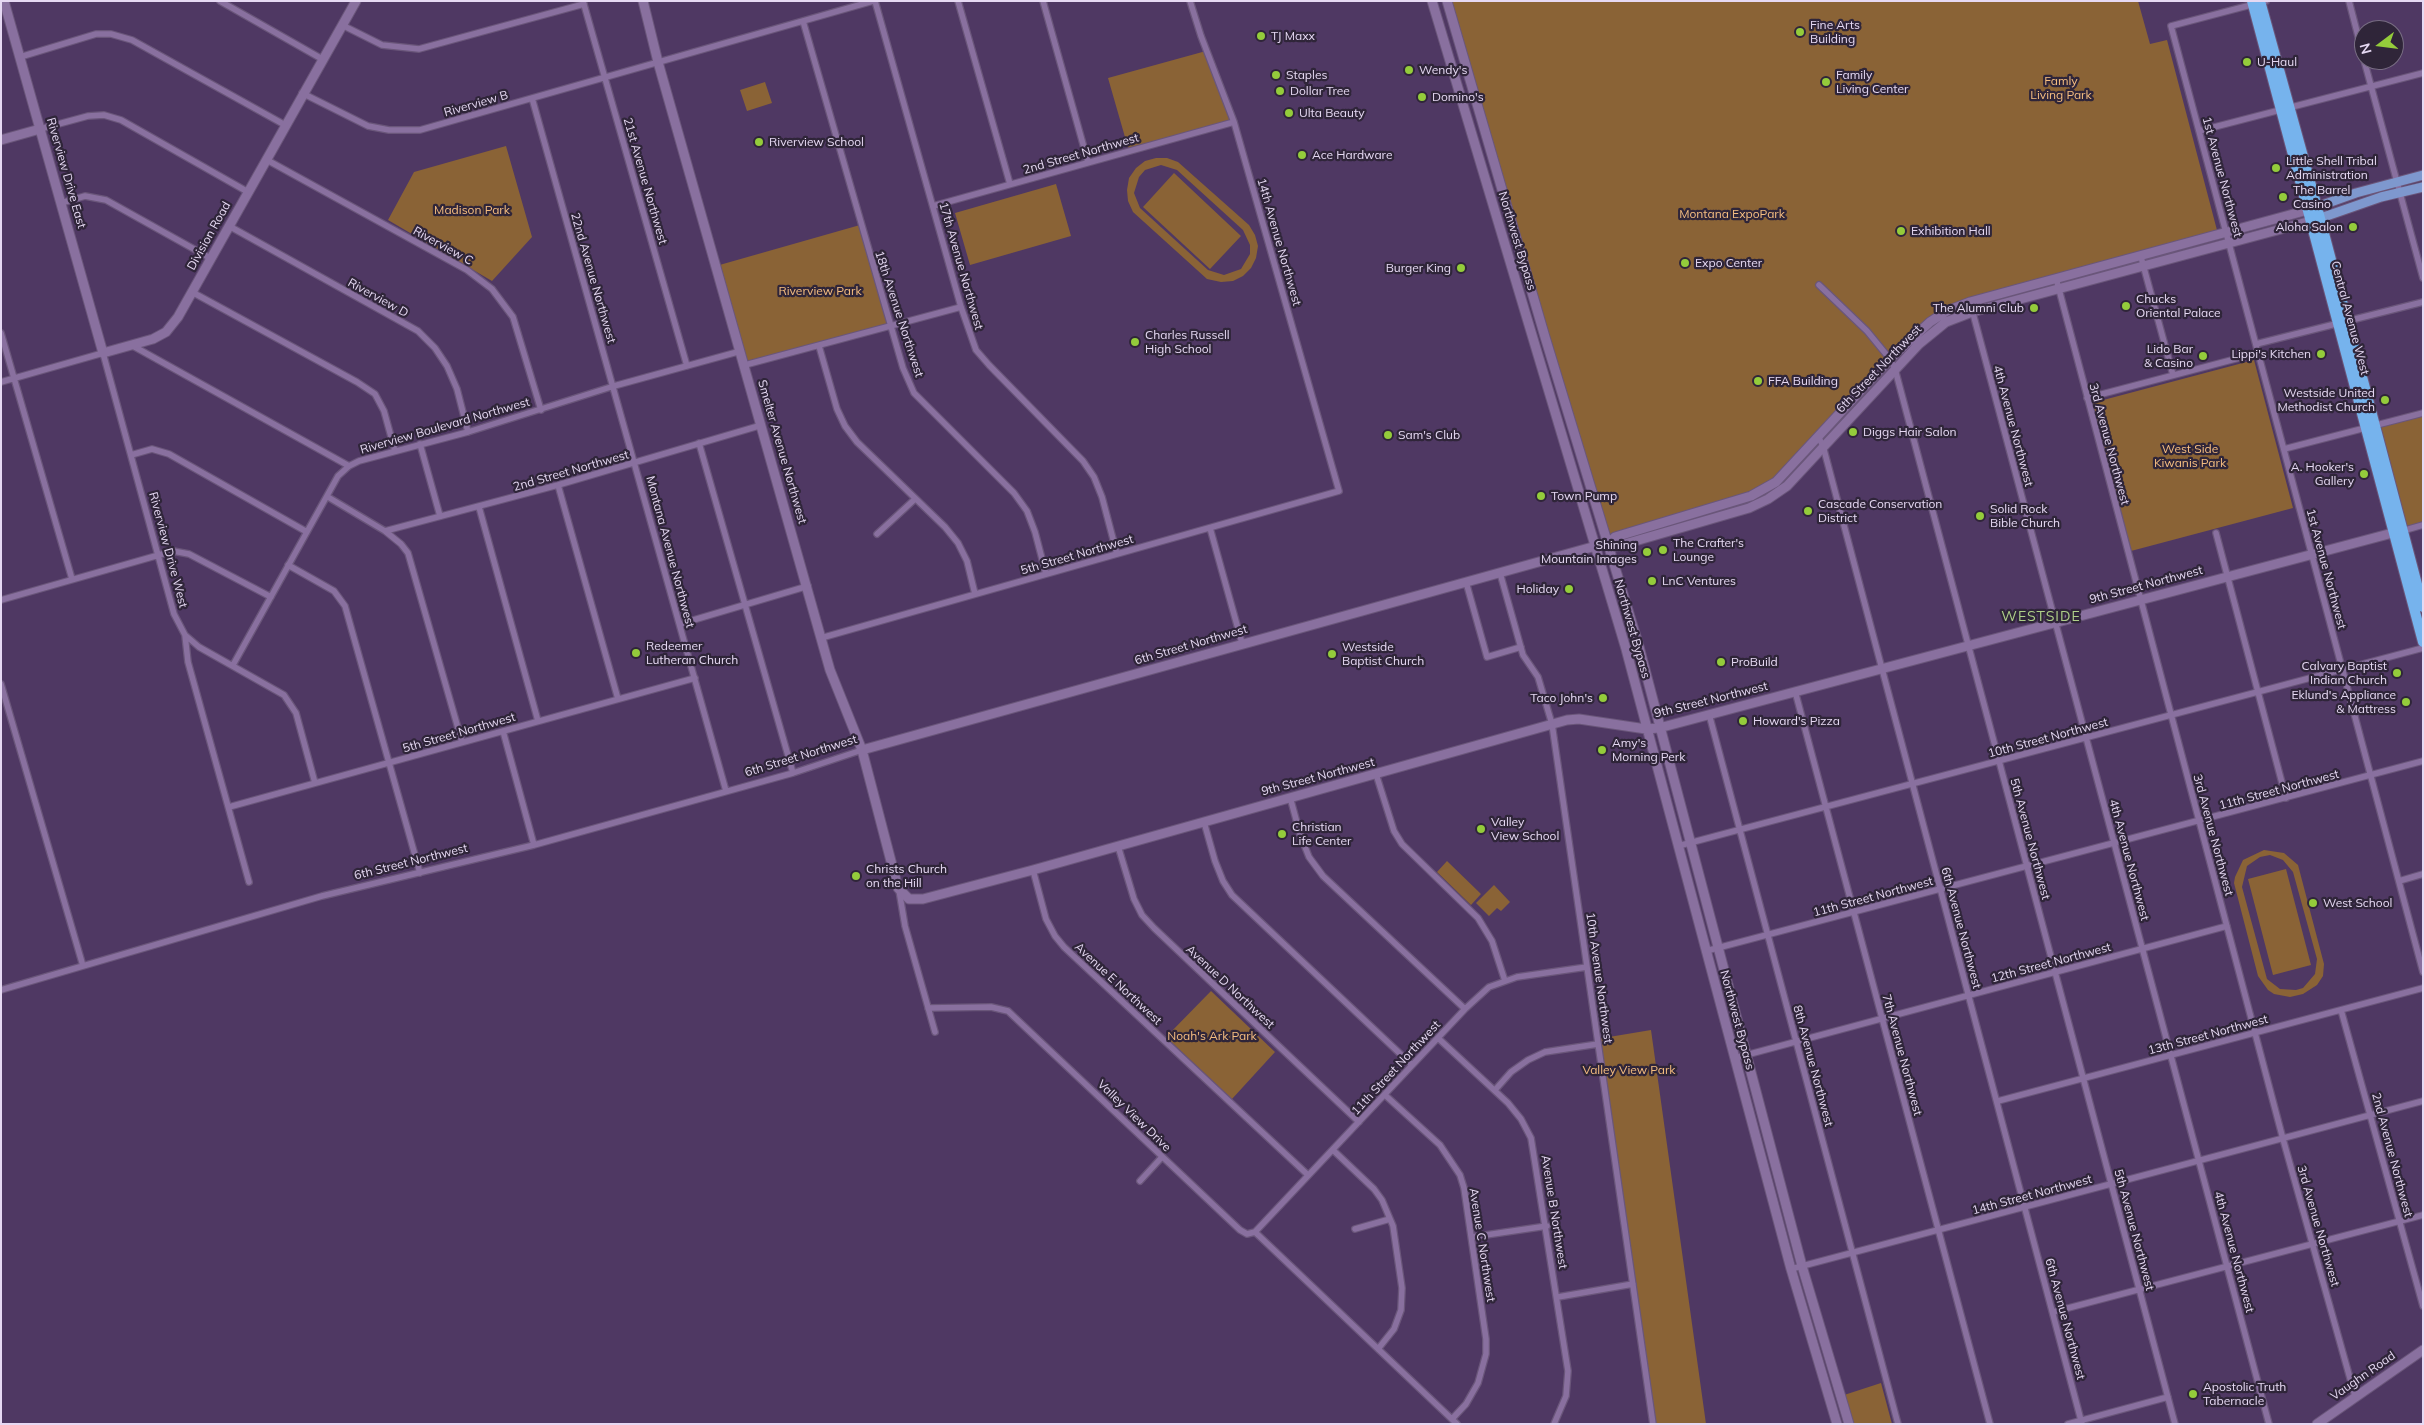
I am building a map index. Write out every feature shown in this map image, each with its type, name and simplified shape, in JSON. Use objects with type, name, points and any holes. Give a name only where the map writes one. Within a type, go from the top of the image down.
[{"type":"highway","name":"Central Avenue West","points":[[2258,2],[2398,532],[2423,642]]},
{"type":"highway","name":"Central Avenue West","points":[[2398,532],[2423,608]]},
{"type":"main road","name":"Riverview Drive East","points":[[4,1],[103,352]]},
{"type":"main road","name":"Division Road","points":[[103,352],[133,346],[166,332],[192,292],[267,160],[302,93],[356,1]]},
{"type":"main road","name":"Northwest Bypass","points":[[1432,1],[1596,546],[1791,1269],[1837,1424]]},
{"type":"main road","name":"Northwest Bypass","points":[[1447,1],[1545,337],[1638,643],[1802,1266],[1849,1424]]},
{"type":"main road","name":"Smelter Avenue Northwest","points":[[642,3],[808,586],[830,670],[862,750],[898,888]]},
{"type":"main road","points":[[1,140],[40,129]]},
{"type":"main road","points":[[2312,209],[2356,192],[2423,175]]},
{"type":"main road","points":[[2315,220],[2366,202],[2423,187]]},
{"type":"main road","name":"6th Street Northwest","points":[[2228,238],[2312,209]]},
{"type":"main road","name":"6th Street Northwest","points":[[862,750],[1242,643],[1609,543],[1615,537],[1751,496],[1776,482],[1821,442],[1894,368],[1932,332],[1946,322],[1972,312],[2059,289],[2143,261],[2228,238],[2315,220]]},
{"type":"main road","name":"6th Street Northwest","points":[[1821,442],[1890,359],[1930,322],[1970,302],[2056,278],[2143,261]]},
{"type":"main road","name":"9th Street Northwest","points":[[898,888],[909,899],[923,899],[1033,870],[1552,724],[1579,719],[1646,729],[1659,728],[2398,532]]},
{"type":"main road","name":"Vaughn Road","points":[[2317,1424],[2423,1350]]},
{"type":"street","points":[[220,1],[322,59]]},
{"type":"street","name":"Riverview B","points":[[302,93],[353,120],[388,130],[420,130],[874,1]]},
{"type":"street","name":"17th Avenue Northwest","points":[[874,1],[961,307],[976,350],[1083,461],[1094,477],[1102,497],[1117,554]]},
{"type":"street","points":[[958,1],[1010,184]]},
{"type":"street","points":[[1043,1],[1088,162]]},
{"type":"street","name":"14th Avenue Northwest","points":[[1190,1],[1204,44],[1234,122],[1339,491]]},
{"type":"street","points":[[2349,1],[2354,20]]},
{"type":"street","name":"1st Avenue Northwest","points":[[2258,2],[2171,26],[2423,972]]},
{"type":"street","points":[[342,25],[382,45],[419,49],[438,46],[584,3]]},
{"type":"street","name":"21st Avenue Northwest","points":[[584,3],[687,366]]},
{"type":"street","name":"18th Avenue Northwest","points":[[803,21],[902,368],[914,393],[1014,493],[1027,511],[1035,532],[1046,574]]},
{"type":"street","points":[[20,57],[96,34],[118,35],[132,40],[285,125]]},
{"type":"street","points":[[2367,70],[2423,278]]},
{"type":"street","points":[[2199,132],[2423,73]]},
{"type":"street","name":"22nd Avenue Northwest","points":[[532,98],[636,463]]},
{"type":"street","points":[[40,129],[88,116],[104,115],[121,120],[248,192]]},
{"type":"street","name":"2nd Street Northwest","points":[[933,206],[1234,122]]},
{"type":"street","name":"Riverview C","points":[[267,160],[466,270],[492,289],[513,317],[541,410]]},
{"type":"street","points":[[61,203],[85,196],[106,200],[210,258]]},
{"type":"street","name":"Riverview D","points":[[229,226],[418,331],[435,348],[446,366],[457,390],[468,432]]},
{"type":"street","points":[[2143,261],[2173,375]]},
{"type":"street","name":"3rd Avenue Northwest","points":[[2056,278],[2283,1139],[2355,1396]]},
{"type":"street","name":"5th Avenue Northwest","points":[[1819,285],[1867,330],[1890,359],[1894,368],[2175,1424]]},
{"type":"street","points":[[192,292],[357,382],[375,394],[384,411],[394,451]]},
{"type":"street","name":"4th Avenue Northwest","points":[[1970,302],[2270,1424]]},
{"type":"street","points":[[2256,344],[2423,302]]},
{"type":"street","points":[[745,365],[961,307]]},
{"type":"street","points":[[1,333],[72,579]]},
{"type":"street","points":[[133,346],[349,466]]},
{"type":"street","points":[[819,346],[837,409],[845,426],[857,442],[945,527],[958,543],[966,561],[975,594]]},
{"type":"street","name":"Riverview Boulevard Northwest","points":[[233,665],[338,476],[349,466],[359,461],[468,432],[614,386],[741,351]]},
{"type":"street","name":"Division Road","points":[[1,382],[103,352]]},
{"type":"street","name":"Riverview Drive West","points":[[103,352],[174,614],[185,635],[199,647],[284,695],[296,713],[315,783]]},
{"type":"street","points":[[2087,398],[2258,353]]},
{"type":"street","points":[[2284,449],[2423,413]]},
{"type":"street","name":"2nd Street Northwest","points":[[385,531],[558,485],[762,425]]},
{"type":"street","name":"6th Avenue Northwest","points":[[1821,442],[2082,1422]]},
{"type":"street","points":[[699,443],[792,773]]},
{"type":"street","points":[[420,444],[440,516]]},
{"type":"street","points":[[131,455],[152,449],[169,454],[307,532]]},
{"type":"street","name":"Montana Avenue Northwest","points":[[636,463],[726,791]]},
{"type":"street","points":[[558,485],[618,699]]},
{"type":"street","name":"5th Street Northwest","points":[[821,638],[1339,491]]},
{"type":"street","points":[[328,497],[385,531],[401,544],[408,553],[462,742]]},
{"type":"street","points":[[876,534],[915,499]]},
{"type":"street","points":[[479,507],[538,721]]},
{"type":"street","points":[[2398,532],[2423,525]]},
{"type":"street","points":[[1210,528],[1242,643]]},
{"type":"street","points":[[2216,533],[2286,798]]},
{"type":"street","points":[[1,600],[173,552],[189,554],[270,597]]},
{"type":"street","points":[[288,565],[334,591],[345,606],[420,873]]},
{"type":"street","name":"10th Avenue Northwest","points":[[1500,573],[1521,648],[1541,684],[1552,724],[1654,1424]]},
{"type":"street","points":[[1466,582],[1487,657],[1521,648]]},
{"type":"street","points":[[680,624],[808,586]]},
{"type":"street","points":[[185,635],[188,662],[249,882]]},
{"type":"street","name":"10th Street Northwest","points":[[1678,846],[2423,648]]},
{"type":"street","name":"5th Street Northwest","points":[[229,807],[695,678]]},
{"type":"street","points":[[1,684],[83,966]]},
{"type":"street","name":"7th Avenue Northwest","points":[[1795,691],[1990,1424]]},
{"type":"street","name":"8th Avenue Northwest","points":[[1709,714],[1898,1424]]},
{"type":"street","points":[[502,731],[534,844]]},
{"type":"street","name":"6th Street Northwest","points":[[1,990],[322,896],[534,844],[792,773],[862,750]]},
{"type":"street","name":"11th Street Northwest","points":[[1706,951],[2199,822],[2423,761]]},
{"type":"street","points":[[1376,774],[1394,832],[1402,844],[1478,918],[1492,942],[1505,981]]},
{"type":"street","points":[[1290,797],[1302,840],[1309,857],[1323,876],[1465,1009]]},
{"type":"street","points":[[1204,822],[1215,861],[1223,881],[1232,895],[1412,1065]]},
{"type":"street","name":"Avenue D Northwest","points":[[1118,846],[1134,899],[1142,915],[1360,1122]]},
{"type":"street","name":"Avenue E Northwest","points":[[1033,870],[1046,918],[1055,936],[1064,947],[1308,1175]]},
{"type":"street","points":[[2399,881],[2423,874]]},
{"type":"street","points":[[898,888],[905,926],[935,1032]]},
{"type":"street","name":"12th Street Northwest","points":[[1735,1058],[2227,926]]},
{"type":"street","name":"11th Street Northwest","points":[[1255,1232],[1465,1009],[1489,987],[1505,981],[1587,967]]},
{"type":"street","name":"13th Street Northwest","points":[[1998,1101],[2423,988]]},
{"type":"street","name":"Valley View Drive","points":[[928,1008],[991,1007],[1008,1010],[1240,1230],[1247,1234],[1255,1232]]},
{"type":"street","name":"2nd Avenue Northwest","points":[[2341,1010],[2423,1306]]},
{"type":"street","name":"Avenue B Northwest","points":[[1438,1038],[1495,1090],[1521,1120],[1531,1138],[1547,1226],[1568,1371],[1566,1396],[1554,1424]]},
{"type":"street","points":[[1495,1090],[1512,1072],[1528,1060],[1545,1052],[1598,1044]]},
{"type":"street","name":"Avenue C Northwest","points":[[1385,1095],[1440,1145],[1450,1157],[1460,1175],[1464,1188],[1486,1339],[1486,1354],[1478,1383],[1455,1422]]},
{"type":"street","name":"14th Street Northwest","points":[[1791,1269],[2423,1101]]},
{"type":"street","points":[[1333,1150],[1374,1189],[1393,1226],[1403,1298],[1398,1322],[1378,1349]]},
{"type":"street","points":[[1140,1181],[1162,1157]]},
{"type":"street","points":[[2053,1312],[2423,1215]]},
{"type":"street","points":[[1355,1229],[1390,1219]]},
{"type":"street","points":[[1472,1237],[1547,1226]]},
{"type":"street","points":[[1255,1232],[1455,1422]]},
{"type":"street","points":[[1558,1297],[1633,1284]]},
{"type":"street","points":[[2068,1424],[2082,1422],[2168,1397]]},
{"type":"green space","name":"Montana ExpoPark","points":[[1447,1],[2138,1],[2150,44],[2167,40],[2218,234],[1966,300],[1930,322],[1763,490],[1609,543]]},
{"type":"green space","points":[[1206,51],[1234,122],[1129,151],[1108,78]]},
{"type":"green space","points":[[765,82],[772,103],[747,111],[740,90]]},
{"type":"green space","name":"Madison Park","points":[[506,146],[532,237],[492,281],[388,220],[414,172]]},
{"type":"green space","points":[[1167,158],[1178,162],[1249,225],[1255,235],[1258,246],[1256,258],[1251,268],[1243,276],[1233,281],[1221,282],[1207,279],[1133,212],[1128,201],[1129,178],[1136,168],[1145,161]],"holes":[[[1161,165],[1177,170],[1243,230],[1250,245],[1250,254],[1241,269],[1224,275],[1208,270],[1140,208],[1134,193],[1139,177],[1145,170]]]},
{"type":"green space","points":[[1174,173],[1241,236],[1210,269],[1143,207]]},
{"type":"green space","points":[[1056,184],[1071,236],[970,265],[955,213]]},
{"type":"green space","name":"Riverview Park","points":[[860,225],[890,327],[745,365],[716,266]]},
{"type":"green space","name":"West Side Kiwanis Park","points":[[2254,360],[2293,508],[2131,551],[2092,403]]},
{"type":"green space","points":[[2423,413],[2423,525],[2402,531],[2374,426]]},
{"type":"green space","points":[[2264,850],[2284,853],[2298,865],[2324,964],[2323,976],[2317,985],[2303,994],[2290,997],[2274,994],[2268,990],[2258,976],[2234,883],[2243,860]],"holes":[[[2270,855],[2283,860],[2293,872],[2317,959],[2315,974],[2303,988],[2296,990],[2280,989],[2267,979],[2242,887],[2247,866],[2260,857]]]},
{"type":"green space","points":[[1447,861],[1481,894],[1471,905],[1437,872]]},
{"type":"green space","points":[[2286,869],[2311,965],[2273,975],[2248,879]]},
{"type":"green space","points":[[1494,885],[1510,902],[1501,911],[1497,908],[1489,916],[1476,903]]},
{"type":"green space","name":"Noah's Ark Park","points":[[1211,991],[1275,1052],[1232,1099],[1166,1037]]},
{"type":"green space","name":"Valley View Park","points":[[1651,1030],[1706,1424],[1653,1424],[1597,1039]]},
{"type":"green space","points":[[1881,1383],[1892,1424],[1850,1424],[1841,1396]]},
{"type":"place","name":"Fine Arts Building","points":[[1800,32]]},
{"type":"place","name":"TJ Maxx","points":[[1261,36]]},
{"type":"place","name":"U-Haul","points":[[2247,62]]},
{"type":"place","name":"Wendy's","points":[[1409,70]]},
{"type":"place","name":"Staples","points":[[1276,75]]},
{"type":"place","name":"Family Living Center","points":[[1826,82]]},
{"type":"place","name":"Dollar Tree","points":[[1280,91]]},
{"type":"place","name":"Domino's","points":[[1422,97]]},
{"type":"place","name":"Ulta Beauty","points":[[1289,113]]},
{"type":"place","name":"Riverview School","points":[[759,142]]},
{"type":"place","name":"Ace Hardware","points":[[1302,155]]},
{"type":"place","name":"Little Shell Tribal Administration","points":[[2276,168]]},
{"type":"place","name":"The Barrel Casino","points":[[2283,197]]},
{"type":"place","name":"Aloha Salon","points":[[2353,227]]},
{"type":"place","name":"Exhibition Hall","points":[[1901,231]]},
{"type":"place","name":"Expo Center","points":[[1685,263]]},
{"type":"place","name":"Burger King","points":[[1461,268]]},
{"type":"place","name":"Chucks Oriental Palace","points":[[2126,306]]},
{"type":"place","name":"The Alumni Club","points":[[2034,308]]},
{"type":"place","name":"Charles Russell High School","points":[[1135,342]]},
{"type":"place","name":"Lippi's Kitchen","points":[[2321,354]]},
{"type":"place","name":"Lido Bar & Casino","points":[[2203,356]]},
{"type":"place","name":"FFA Building","points":[[1758,381]]},
{"type":"place","name":"Westside United Methodist Church","points":[[2385,400]]},
{"type":"place","name":"Diggs Hair Salon","points":[[1853,432]]},
{"type":"place","name":"Sam's Club","points":[[1388,435]]},
{"type":"place","name":"A. Hooker's Gallery","points":[[2364,474]]},
{"type":"place","name":"Town Pump","points":[[1541,496]]},
{"type":"place","name":"Cascade Conservation District","points":[[1808,511]]},
{"type":"place","name":"Solid Rock Bible Church","points":[[1980,516]]},
{"type":"place","name":"The Crafter's Lounge","points":[[1663,550]]},
{"type":"place","name":"Shining Mountain Images","points":[[1647,552]]},
{"type":"place","name":"LnC Ventures","points":[[1652,581]]},
{"type":"place","name":"Holiday","points":[[1569,589]]},
{"type":"place","name":"Redeemer Lutheran Church","points":[[636,653]]},
{"type":"place","name":"Westside Baptist Church","points":[[1332,654]]},
{"type":"place","name":"ProBuild","points":[[1721,662]]},
{"type":"place","name":"Calvary Baptist Indian Church","points":[[2397,673]]},
{"type":"place","name":"Taco John's","points":[[1603,698]]},
{"type":"place","name":"Eklund's Appliance & Mattress","points":[[2406,702]]},
{"type":"place","name":"Howard's Pizza","points":[[1743,721]]},
{"type":"place","name":"Amy's Morning Perk","points":[[1602,750]]},
{"type":"place","name":"Valley View School","points":[[1481,829]]},
{"type":"place","name":"Christian Life Center","points":[[1282,834]]},
{"type":"place","name":"Christs Church on the Hill","points":[[856,876]]},
{"type":"place","name":"West School","points":[[2313,903]]},
{"type":"place","name":"Apostolic Truth Tabernacle","points":[[2193,1394]]},
{"type":"district","name":"WESTSIDE","points":[[2041,617]]},
{"type":"park label","name":"Famly Living Park","points":[[2061,88]]}]
